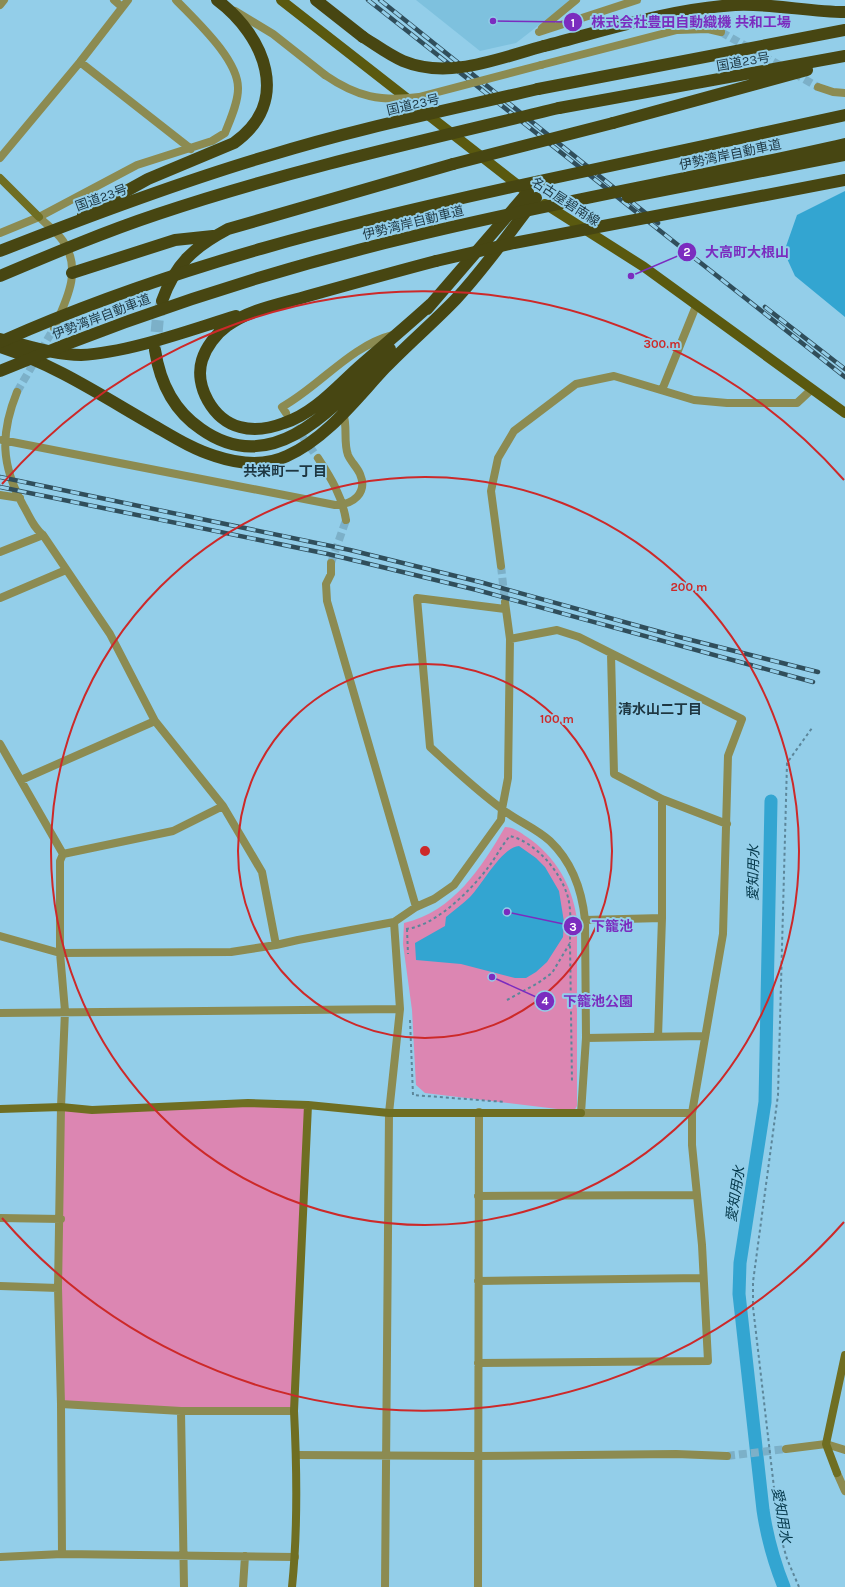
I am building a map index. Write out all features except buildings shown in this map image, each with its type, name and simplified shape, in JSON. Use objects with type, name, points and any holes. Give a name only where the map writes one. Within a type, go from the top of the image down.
[{"type":"highway","points":[[316,0],[364,37],[402,60],[417,66],[437,69],[458,68],[703,4],[734,3],[845,12]]},
{"type":"highway","points":[[62,226],[148,179],[234,143],[244,135],[261,114],[266,100],[267,86],[265,71],[260,55],[242,22],[221,3]]},
{"type":"highway","name":"国道23号","points":[[0,251],[62,226],[181,183],[272,154],[344,135],[538,89],[845,30]]},
{"type":"highway","name":"国道23号","points":[[0,276],[69,247],[158,214],[279,177],[559,108],[845,56]]},
{"type":"highway","points":[[162,301],[168,285],[186,257],[214,236],[250,221],[453,164],[613,123],[845,60]]},
{"type":"highway","points":[[672,153],[845,109]]},
{"type":"highway","name":"伊勢湾岸自動車道","points":[[0,341],[121,293],[288,240],[393,213],[845,115]]},
{"type":"highway","name":"伊勢湾岸自動車道","points":[[0,371],[78,338],[165,307],[258,278],[413,236],[497,216],[845,144]]},
{"type":"highway","points":[[497,216],[646,194],[845,155]]},
{"type":"highway","points":[[0,341],[56,353],[81,355],[106,352],[135,346],[436,261],[514,244],[845,180]]},
{"type":"highway","points":[[155,350],[163,385],[176,406],[191,423],[215,438],[228,443],[244,446],[260,446],[288,439],[304,431],[322,417],[400,340],[532,195]]},
{"type":"highway","points":[[0,347],[53,368],[190,446],[234,462],[252,464],[270,462],[287,456],[316,438],[343,413],[387,366],[456,299],[532,195]]},
{"type":"highway","points":[[72,273],[175,240],[214,236]]},
{"type":"highway","points":[[262,309],[227,326],[208,346],[202,360],[200,373],[202,386],[207,400],[216,412],[227,421],[239,427],[270,427],[300,416],[317,405],[432,304]]},
{"type":"main road","name":"名古屋碧南線","points":[[281,0],[532,195],[644,267],[845,413]]},
{"type":"street","points":[[0,5],[4,0]]},
{"type":"street","points":[[114,0],[122,7]]},
{"type":"street","points":[[0,158],[80,62],[128,0]]},
{"type":"street","points":[[0,233],[39,217],[137,165],[212,141],[225,133],[238,90],[237,74],[228,58],[176,0]]},
{"type":"street","points":[[576,0],[539,32],[637,0]]},
{"type":"street","points":[[221,3],[273,34],[325,76],[338,84],[363,96],[390,100],[419,97],[677,30],[708,29],[721,32]]},
{"type":"street","points":[[80,62],[190,149]]},
{"type":"street","points":[[818,87],[833,92],[845,93]]},
{"type":"street","points":[[0,178],[63,241],[72,263],[68,297],[54,328]]},
{"type":"street","points":[[662,390],[696,306]]},
{"type":"street","points":[[284,410],[355,353],[376,340],[396,335]]},
{"type":"street","points":[[501,566],[492,491],[498,458],[514,432],[576,384],[614,376],[694,400],[721,403],[797,403],[812,389]]},
{"type":"street","points":[[17,392],[9,408],[4,425],[2,440],[5,465],[34,528],[43,535],[110,634],[155,721],[223,806],[262,872],[276,946]]},
{"type":"street","points":[[2,440],[335,505],[344,505],[352,502],[358,497],[362,481],[360,472],[348,455],[346,423],[343,413]]},
{"type":"street","points":[[318,458],[335,485],[344,505],[346,520]]},
{"type":"street","points":[[0,495],[20,498]]},
{"type":"street","points":[[0,552],[43,535]]},
{"type":"street","points":[[331,563],[331,574],[326,584],[327,601],[416,907]]},
{"type":"street","points":[[0,598],[66,570]]},
{"type":"street","points":[[0,936],[60,953],[231,952],[276,946],[298,940],[394,922],[416,907],[434,899],[454,885],[502,820],[502,809],[508,778],[510,639],[505,606],[417,598],[430,747],[502,809],[550,841],[565,859],[574,874],[579,887],[585,920],[586,1038],[581,1113]]},
{"type":"street","points":[[478,1363],[708,1361],[692,1145],[692,1113],[701,1067],[704,1036],[723,934],[728,756],[742,719],[579,637],[557,630],[510,639]]},
{"type":"street","points":[[611,654],[614,774],[662,799],[727,824]]},
{"type":"street","points":[[21,780],[155,721]]},
{"type":"street","points":[[0,744],[63,854]]},
{"type":"street","points":[[658,1037],[662,918],[662,799]]},
{"type":"street","points":[[63,854],[173,831],[223,806]]},
{"type":"street","points":[[62,1554],[61,1404],[58,1288],[61,1219],[61,1107],[65,1011],[60,953],[60,861],[63,854]]},
{"type":"street","points":[[585,920],[662,918]]},
{"type":"street","points":[[385,1587],[389,1113],[400,1009],[394,922]]},
{"type":"street","points":[[0,1013],[65,1011],[400,1009]]},
{"type":"street","points":[[586,1038],[704,1036]]},
{"type":"street","points":[[0,1109],[61,1107],[92,1110],[248,1103],[308,1105],[389,1113],[692,1113]]},
{"type":"street","points":[[292,1587],[295,1557],[297,1455],[294,1411],[308,1105]]},
{"type":"street","points":[[478,1112],[478,1587]]},
{"type":"street","points":[[478,1196],[696,1196]]},
{"type":"street","points":[[0,1218],[61,1219]]},
{"type":"street","points":[[478,1281],[703,1278]]},
{"type":"street","points":[[0,1286],[58,1288]]},
{"type":"street","points":[[845,1355],[826,1444],[845,1491]]},
{"type":"street","points":[[61,1404],[181,1411],[294,1411]]},
{"type":"street","points":[[181,1411],[184,1587]]},
{"type":"street","points":[[786,1449],[826,1444],[845,1450]]},
{"type":"street","points":[[297,1455],[478,1456],[676,1454],[727,1456]]},
{"type":"street","points":[[0,1557],[62,1554],[295,1557]]},
{"type":"street","points":[[244,1587],[245,1556]]},
{"type":"path","points":[[799,1587],[787,1559],[779,1531],[753,1307],[753,1282],[778,1095],[787,764],[812,728]]},
{"type":"path","points":[[394,931],[416,928],[434,917],[468,891],[486,870],[510,836],[518,838],[542,857],[561,880],[567,895],[570,943],[572,1083]]},
{"type":"path","points":[[407,929],[408,960]]},
{"type":"path","points":[[507,1000],[538,983],[552,973],[570,943]]},
{"type":"path","points":[[410,1016],[413,1095],[508,1102]]},
{"type":"shaded area","points":[[416,0],[571,0],[516,43],[480,51]]},
{"type":"shaded area","points":[[845,191],[845,317],[795,276],[784,252],[797,215]]},
{"type":"shaded area","points":[[505,827],[522,833],[546,853],[567,883],[575,907],[577,919],[577,1106],[574,1111],[425,1093],[416,1085],[412,1010],[403,944],[404,923],[437,909],[464,886],[476,872]]},
{"type":"shaded area","points":[[519,846],[536,858],[545,867],[559,891],[564,922],[563,937],[547,962],[536,972],[526,978],[515,978],[461,964],[416,960],[415,943],[445,926],[446,917],[470,897],[506,853],[512,848]]},
{"type":"shaded area","points":[[308,1105],[294,1411],[61,1404],[61,1107]]},
{"type":"waterway","name":"愛知用水","points":[[771,801],[765,1102],[740,1263],[739,1294],[763,1510],[771,1549],[784,1587]]},
{"type":"tunnel","points":[[721,32],[818,87]]},
{"type":"tunnel","points":[[155,350],[158,317],[162,302]]},
{"type":"tunnel","points":[[17,392],[54,328]]},
{"type":"tunnel","points":[[288,417],[318,458]]},
{"type":"tunnel","points":[[331,563],[346,520]]},
{"type":"tunnel","points":[[501,566],[505,602]]},
{"type":"tunnel","points":[[727,1456],[786,1449]]},
{"type":"railway","points":[[368,0],[845,377]]},
{"type":"railway","points":[[380,0],[658,223]]},
{"type":"railway","points":[[765,307],[845,369]]},
{"type":"railway","points":[[0,477],[350,550],[480,582],[671,635],[818,672]]},
{"type":"railway","points":[[0,487],[328,554],[477,590],[813,682]]},
{"type":"place","name":"株式会社豊田自動織機 共和工場","points":[[493,21]]},
{"type":"place","name":"大高町大根山","points":[[631,276]]},
{"type":"place","name":"下籠池","points":[[507,912]]},
{"type":"place","name":"下籠池公園","points":[[492,977]]},
{"type":"district","name":"共栄町一丁目","points":[[285,471]]},
{"type":"district","name":"清水山二丁目","points":[[660,709]]}]
